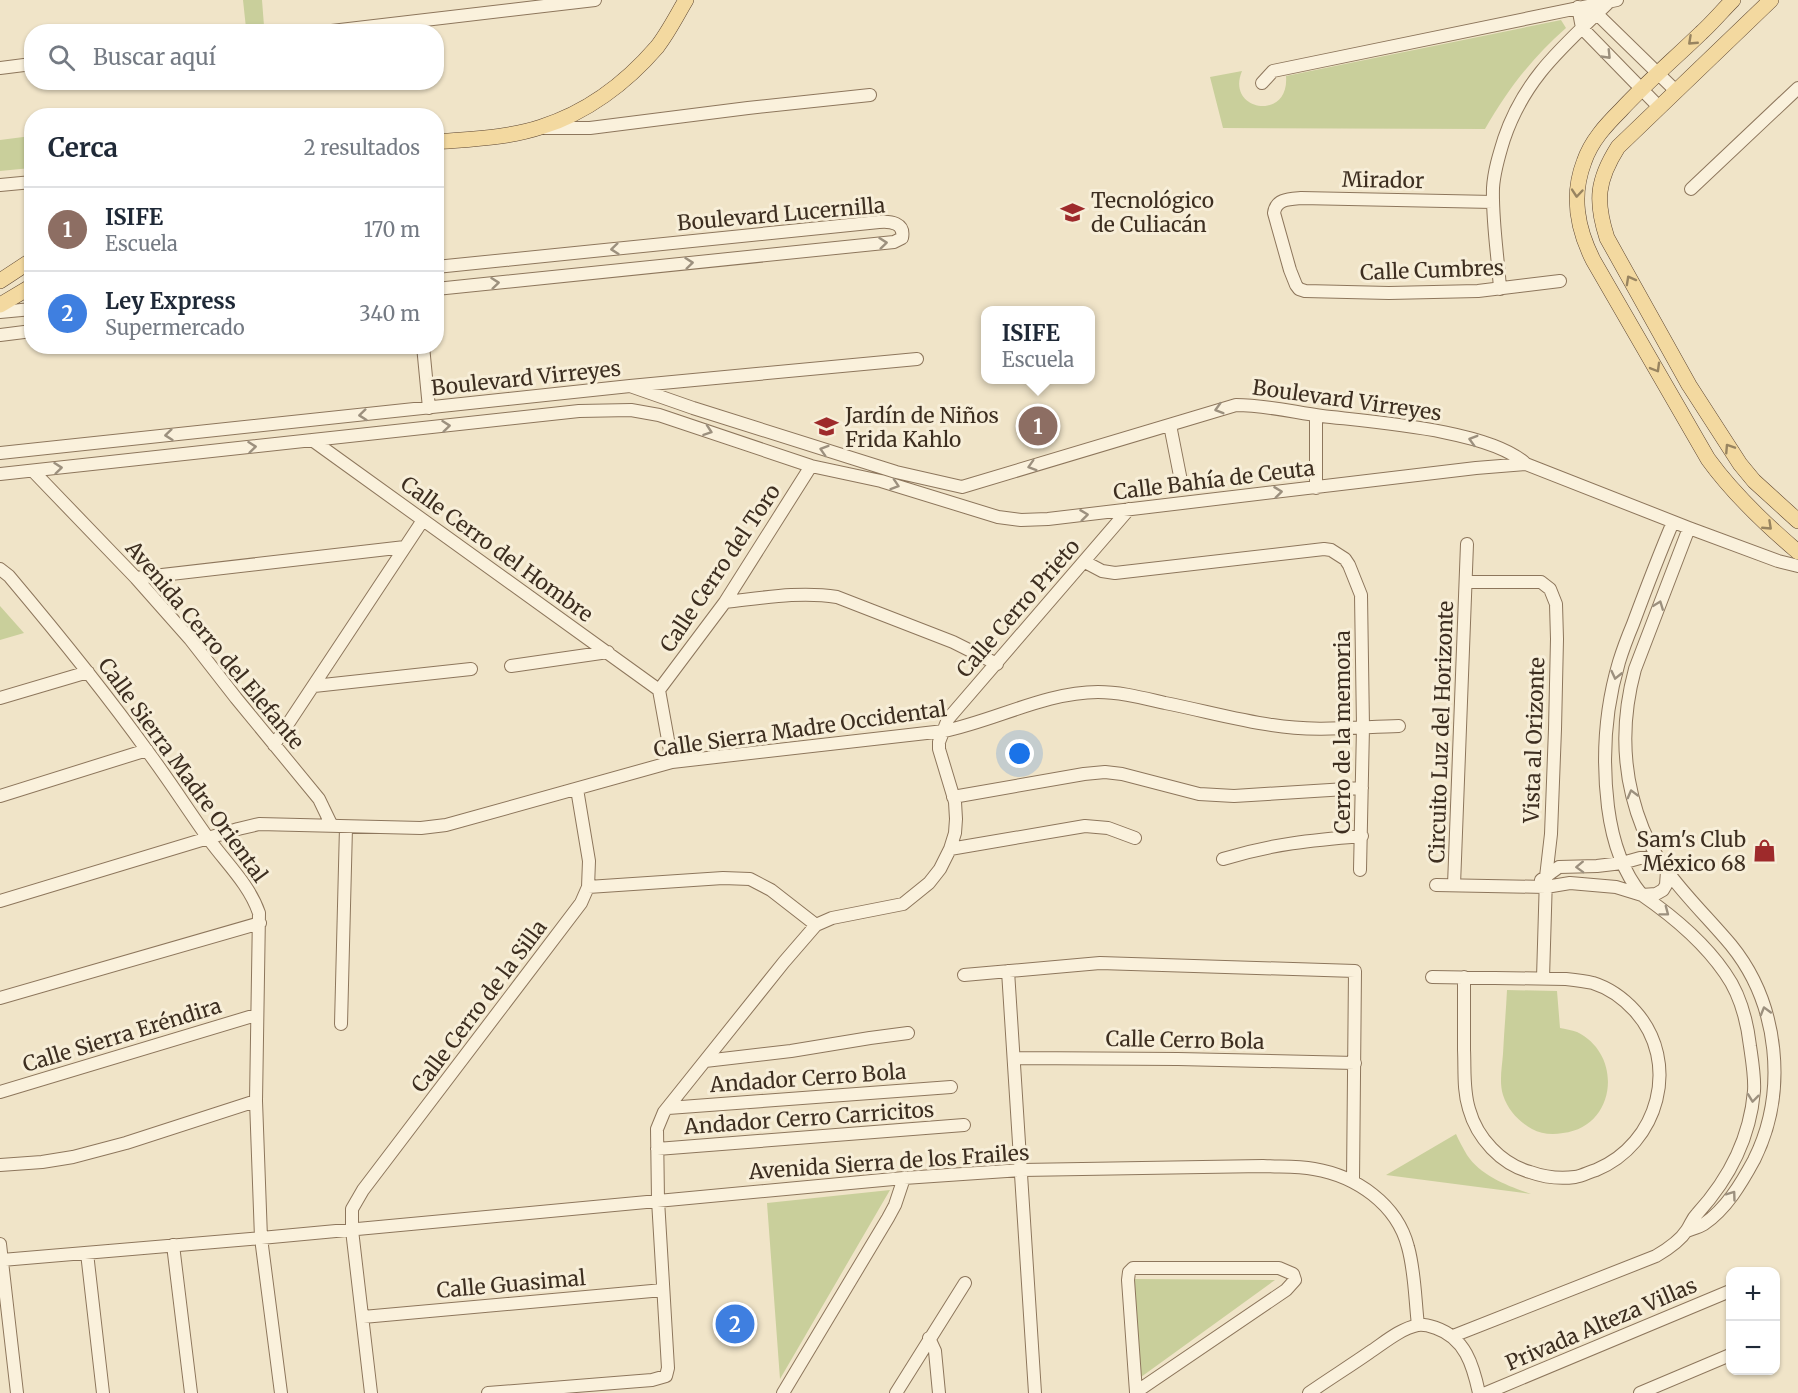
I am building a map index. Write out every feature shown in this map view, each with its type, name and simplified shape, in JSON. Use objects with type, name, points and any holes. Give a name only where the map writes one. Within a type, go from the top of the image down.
[{"type":"main road","points":[[444,141],[498,136],[540,128],[584,109],[621,82],[657,46],[686,0]]},
{"type":"main road","points":[[1733,0],[1640,89],[1598,136],[1584,162],[1576,206],[1581,232],[1593,260],[1708,459],[1723,480],[1743,501],[1798,552]]},
{"type":"main road","points":[[1770,0],[1618,147],[1606,166],[1598,196],[1607,238],[1689,385],[1740,464],[1754,481],[1798,521]]},
{"type":"main road","points":[[0,281],[24,265]]},
{"type":"main road","points":[[0,305],[24,291]]},
{"type":"street","points":[[391,24],[595,0]]},
{"type":"street","points":[[1262,83],[1273,71],[1613,1]]},
{"type":"street","points":[[1500,289],[1493,185],[1500,150],[1510,122],[1519,102],[1541,69],[1559,49],[1613,1]]},
{"type":"street","points":[[1578,7],[1597,14],[1676,91]]},
{"type":"street","points":[[1578,7],[1582,28],[1659,107]]},
{"type":"street","points":[[0,68],[24,65]]},
{"type":"street","points":[[1691,189],[1798,88]]},
{"type":"street","points":[[540,128],[590,128],[870,95]]},
{"type":"street","points":[[0,185],[24,183]]},
{"type":"street","name":"Mirador","points":[[1305,291],[1299,289],[1293,278],[1276,221],[1275,208],[1282,201],[1300,198],[1493,202]]},
{"type":"street","name":"Boulevard Lucernilla","points":[[444,266],[879,222],[897,224],[901,227],[903,235],[894,242],[444,288]]},
{"type":"street","name":"Calle Cumbres","points":[[1305,291],[1389,293],[1500,289],[1560,281]]},
{"type":"street","points":[[0,312],[24,310]]},
{"type":"street","points":[[0,334],[24,332]]},
{"type":"street","points":[[424,354],[429,408]]},
{"type":"street","points":[[630,386],[917,359]]},
{"type":"street","name":"Boulevard Virreyes","points":[[0,453],[630,386],[896,472],[962,487],[1236,405],[1250,405],[1459,436],[1508,451],[1526,464]]},
{"type":"street","points":[[686,423],[693,408]]},
{"type":"street","name":"Boulevard Virreyes","points":[[0,474],[579,411],[631,410]]},
{"type":"street","name":"Calle Bahía de Ceuta","points":[[631,410],[686,423],[811,466],[881,481],[998,518],[1030,521],[1526,464],[1673,522],[1778,561],[1798,566]]},
{"type":"street","points":[[1316,415],[1316,488]]},
{"type":"street","points":[[1170,424],[1182,486]]},
{"type":"street","name":"Calle Cerro del Hombre","points":[[312,440],[659,690]]},
{"type":"street","name":"Calle Cerro del Toro","points":[[659,690],[725,602],[811,466]]},
{"type":"street","name":"Avenida Cerro del Elefante","points":[[33,471],[136,578],[190,639],[319,799],[332,826]]},
{"type":"street","name":"Calle Cerro Prieto","points":[[813,927],[832,918],[903,904],[929,883],[940,869],[956,833],[953,797],[939,749],[948,720],[1129,509]]},
{"type":"street","points":[[274,746],[423,520]]},
{"type":"street","points":[[1454,1336],[1656,1256],[1671,1247],[1687,1231],[1694,1217],[1722,1182],[1747,1130],[1754,1089],[1752,1061],[1744,1014],[1735,989],[1712,954],[1693,935],[1635,887],[1622,863],[1610,820],[1606,794],[1607,718],[1619,663],[1673,522]]},
{"type":"street","points":[[1687,1231],[1702,1226],[1728,1201],[1749,1168],[1759,1149],[1772,1107],[1774,1089],[1774,1058],[1770,1028],[1752,977],[1732,946],[1689,899],[1658,858],[1644,832],[1630,789],[1625,755],[1625,724],[1630,686],[1689,528]]},
{"type":"street","name":"Circuito Luz del Horizonte","points":[[1454,885],[1467,544]]},
{"type":"street","points":[[136,578],[405,548]]},
{"type":"street","name":"Cerro de la memoria","points":[[1085,562],[1102,571],[1114,573],[1324,549],[1331,550],[1345,559],[1361,595],[1363,727],[1360,870]]},
{"type":"street","name":"Calle Sierra Madre Oriental","points":[[0,569],[88,672],[147,750],[209,839],[238,875],[254,899],[259,913],[256,1101],[261,1238],[281,1393]]},
{"type":"street","name":"Vista al Orizonte","points":[[1467,582],[1541,582],[1550,589],[1556,604],[1555,729],[1543,978]]},
{"type":"street","points":[[725,602],[821,594],[837,597],[944,638],[996,664]]},
{"type":"street","points":[[511,666],[608,652]]},
{"type":"street","points":[[314,686],[471,669]]},
{"type":"street","points":[[0,698],[88,672]]},
{"type":"street","points":[[659,690],[672,762]]},
{"type":"street","name":"Calle Sierra Madre Occidental","points":[[0,901],[259,824],[421,828],[446,825],[672,762],[944,731],[1070,695],[1097,692],[1138,696],[1272,725],[1327,729],[1399,726]]},
{"type":"street","points":[[0,796],[147,750]]},
{"type":"street","points":[[953,797],[1105,772],[1122,774],[1199,794],[1225,796],[1362,788]]},
{"type":"street","name":"Calle Cerro de la Silla","points":[[371,1393],[352,1230],[352,1209],[363,1190],[581,903],[588,887],[589,861],[577,789]]},
{"type":"street","points":[[950,849],[1085,826],[1108,828],[1135,838]]},
{"type":"street","points":[[341,1024],[346,827]]},
{"type":"street","points":[[1224,859],[1249,851],[1301,841],[1362,836]]},
{"type":"street","points":[[1546,882],[1559,867],[1658,858]]},
{"type":"street","points":[[1546,882],[1616,887],[1642,895],[1656,894],[1666,885],[1667,871]]},
{"type":"street","points":[[488,1393],[652,1380],[666,1376],[668,1368],[658,1200],[657,1129],[664,1112],[813,927],[771,890],[750,879],[723,878],[588,887]]},
{"type":"street","name":"Circuito Luz del Horizonte","points":[[1436,885],[1531,887],[1546,882]]},
{"type":"street","points":[[0,998],[260,922]]},
{"type":"street","points":[[964,975],[1100,963],[1356,970],[1353,1181]]},
{"type":"street","points":[[1008,971],[1035,1393]]},
{"type":"street","points":[[1432,977],[1464,977],[1543,978],[1566,979],[1595,984],[1629,1005],[1646,1025],[1655,1047],[1660,1074],[1657,1101],[1638,1139],[1606,1166],[1574,1177],[1550,1177],[1523,1170],[1502,1158],[1479,1133],[1469,1110],[1465,1089],[1464,977]]},
{"type":"street","name":"Calle Sierra Eréndira","points":[[0,1092],[256,1015]]},
{"type":"street","points":[[705,1061],[791,1051],[908,1033]]},
{"type":"street","name":"Calle Cerro Bola","points":[[1015,1058],[1355,1063]]},
{"type":"street","name":"Andador Cerro Bola","points":[[668,1108],[951,1087]]},
{"type":"street","points":[[0,1165],[74,1157],[126,1143],[256,1101]]},
{"type":"street","name":"Andador Cerro Carricitos","points":[[657,1149],[964,1125]]},
{"type":"street","name":"Avenida Sierra de los Frailes","points":[[2,1260],[352,1230],[904,1178],[1022,1170],[1273,1166],[1312,1168],[1353,1181],[1372,1193],[1386,1206],[1403,1231],[1409,1249],[1418,1325]]},
{"type":"street","points":[[783,1393],[888,1218],[904,1178]]},
{"type":"street","points":[[0,1244],[17,1393]]},
{"type":"street","points":[[173,1245],[191,1393]]},
{"type":"street","points":[[87,1253],[103,1393]]},
{"type":"street","points":[[1279,1268],[1293,1274],[1295,1280],[1286,1290],[1137,1392],[1128,1280],[1131,1269],[1279,1268]]},
{"type":"street","points":[[896,1393],[965,1283]]},
{"type":"street","name":"Calle Guasimal","points":[[363,1317],[663,1290]]},
{"type":"street","name":"Privada Alteza Villas","points":[[1486,1393],[1726,1293]]},
{"type":"street","points":[[1309,1393],[1398,1333],[1418,1325],[1428,1325],[1454,1336],[1465,1350],[1474,1370],[1479,1393]]},
{"type":"street","points":[[929,1338],[935,1351],[939,1393]]},
{"type":"street","points":[[1640,1393],[1726,1357]]},
{"type":"green space","points":[[243,0],[262,0],[264,24],[246,24]]},
{"type":"green space","points":[[1561,20],[1566,28],[1521,75],[1485,129],[1223,128],[1210,77],[1242,71],[1239,85],[1242,95],[1259,106],[1269,105],[1278,100],[1285,91],[1286,76]]},
{"type":"green space","points":[[24,137],[24,169],[0,171],[0,140]]},
{"type":"green space","points":[[0,606],[24,633],[0,640]]},
{"type":"green space","points":[[1507,990],[1557,991],[1560,1028],[1577,1032],[1592,1043],[1602,1057],[1607,1072],[1607,1089],[1603,1104],[1594,1118],[1581,1128],[1559,1134],[1539,1132],[1522,1122],[1508,1106],[1503,1095],[1501,1080]]},
{"type":"green space","points":[[1456,1134],[1467,1155],[1480,1169],[1504,1184],[1531,1194],[1386,1175]]},
{"type":"green space","points":[[890,1190],[780,1379],[767,1203]]},
{"type":"green space","points":[[1132,1279],[1275,1280],[1141,1377]]},
{"type":"place","name":"Tecnológico de Culiacán","points":[[1073,212]]},
{"type":"place","name":"ISIFE","points":[[1038,426]]},
{"type":"place","name":"Jardín de Niños Frida Kahlo","points":[[827,427]]},
{"type":"place","name":"Sam's Club México 68","points":[[1764,851]]},
{"type":"place","name":"Ley Express","points":[[735,1324]]}]
